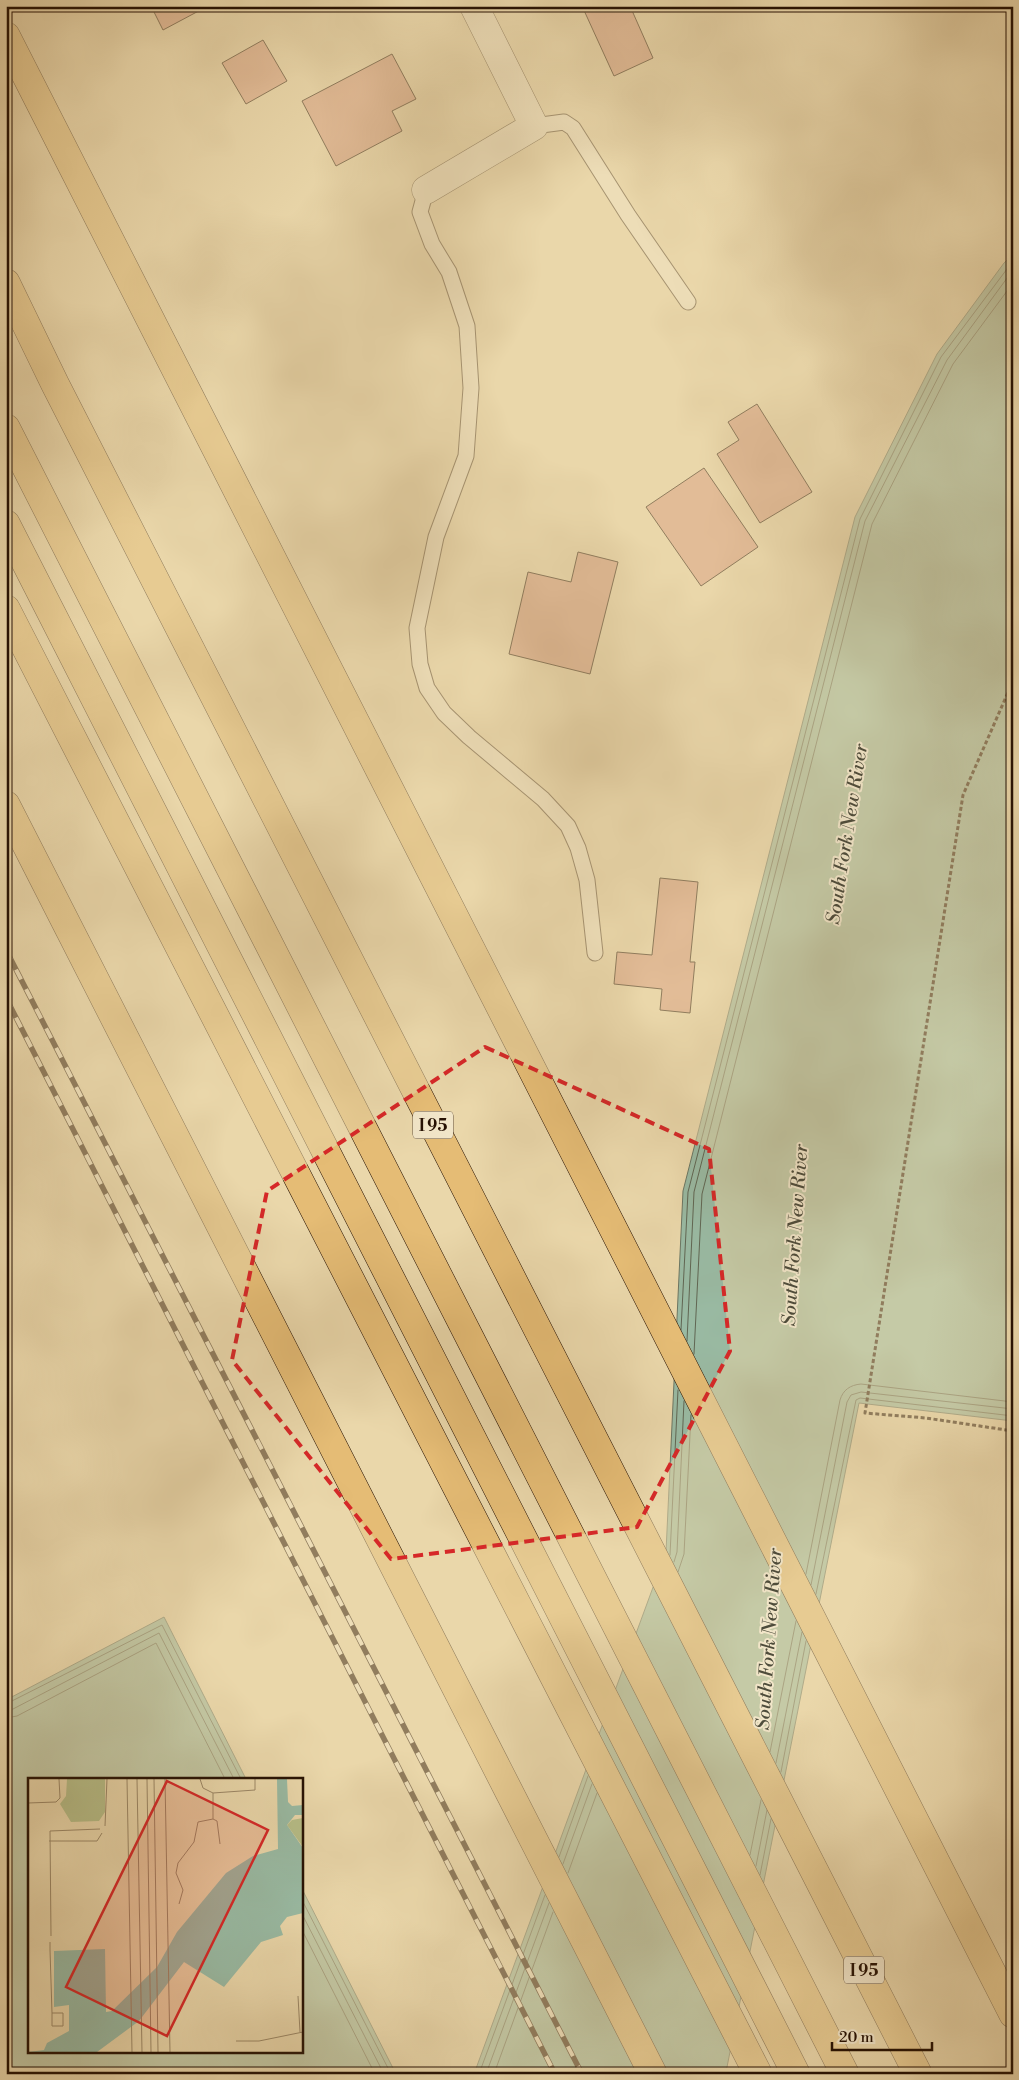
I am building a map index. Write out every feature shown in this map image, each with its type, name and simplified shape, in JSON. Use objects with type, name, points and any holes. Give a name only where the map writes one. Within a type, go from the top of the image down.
[{"type":"highway","points":[[6,36],[1013,2014]]},
{"type":"highway","name":"I 95","points":[[6,283],[55,384],[918,2074]]},
{"type":"highway","points":[[6,428],[845,2074]]},
{"type":"highway","points":[[6,524],[796,2074]]},
{"type":"highway","points":[[6,610],[758,2074]]},
{"type":"highway","points":[[6,805],[652,2074]]},
{"type":"street","points":[[426,190],[534,126],[474,6]]},
{"type":"lane","points":[[534,126],[564,122],[573,128],[628,215],[688,302]]},
{"type":"lane","points":[[426,190],[420,212],[432,244],[449,272],[467,326],[471,388],[466,456],[436,537],[417,628],[420,664],[427,688],[444,713],[469,737],[543,799],[568,826],[578,848],[587,880],[595,953]]},
{"type":"path","points":[[1013,681],[963,795],[865,1413],[926,1418],[1013,1431]]},
{"type":"highlighted area","points":[[485,1047],[709,1149],[730,1351],[637,1527],[391,1559],[232,1360],[267,1191]]},
{"type":"water","name":"South Fork New River","points":[[1013,254],[1013,1421],[859,1403],[727,2067],[724,2074],[474,2074],[666,1552],[683,1191],[855,517],[937,354],[1004,263]]},
{"type":"water","points":[[164,1617],[245,1778],[28,1778],[28,2052],[302,2052],[302,1889],[396,2074],[6,2074],[6,1700]]},
{"type":"building","points":[[151,6],[208,6],[163,30]]},
{"type":"building","points":[[582,6],[630,6],[653,58],[614,76]]},
{"type":"building","points":[[263,40],[287,81],[246,104],[222,63]]},
{"type":"building","points":[[392,54],[416,99],[392,111],[402,131],[336,166],[302,101]]},
{"type":"building","points":[[757,404],[812,492],[760,523],[717,454],[739,440],[728,422]]},
{"type":"building","points":[[704,468],[758,547],[701,586],[646,507]]},
{"type":"building","points":[[578,552],[618,562],[590,674],[509,654],[528,572],[571,582]]},
{"type":"building","points":[[660,878],[698,882],[690,962],[695,962],[690,1013],[660,1010],[662,989],[614,984],[617,952],[652,955]]},
{"type":"railway","points":[[6,950],[582,2074]]},
{"type":"railway","points":[[6,998],[555,2074]]}]
